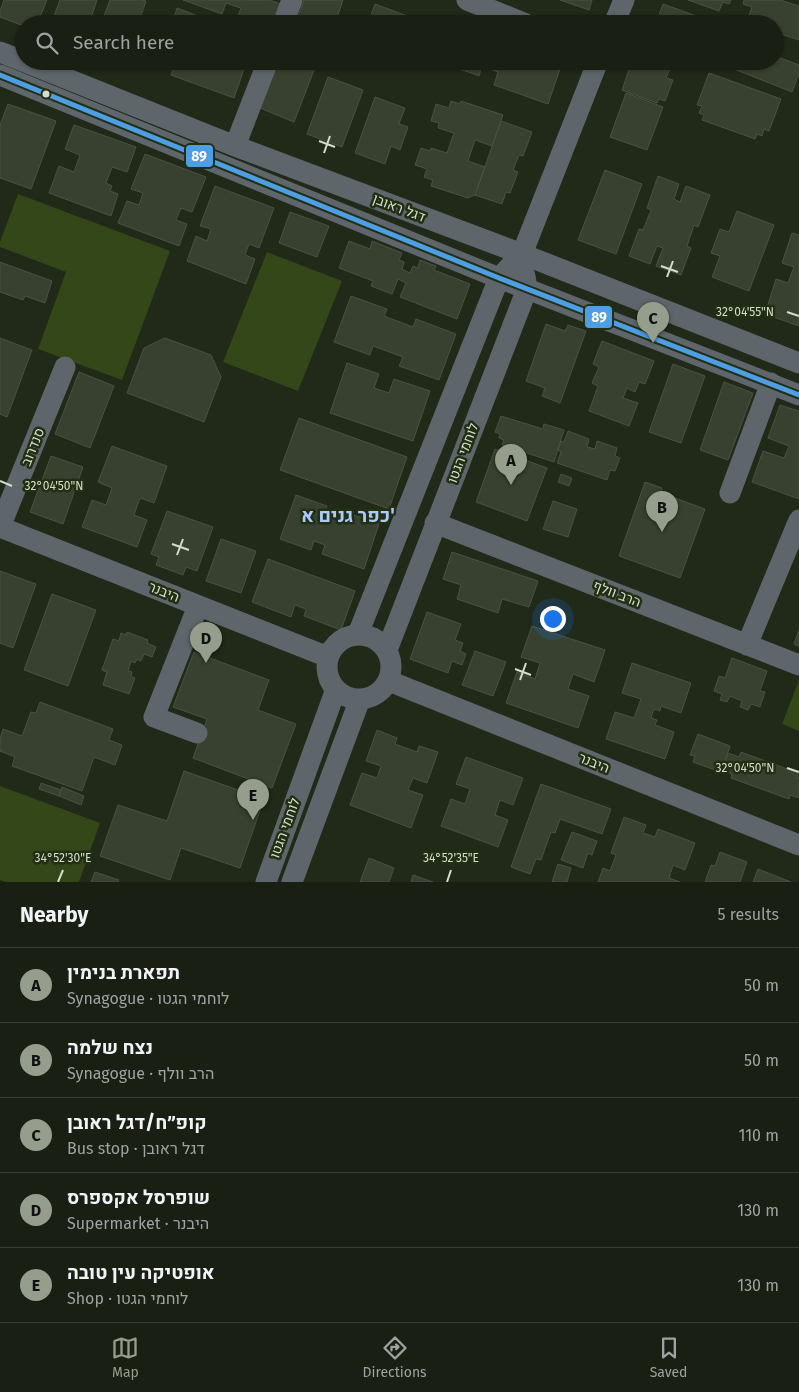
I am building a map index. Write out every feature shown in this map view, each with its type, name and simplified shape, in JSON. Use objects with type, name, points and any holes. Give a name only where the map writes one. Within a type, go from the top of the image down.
[{"type":"street","points":[[286,15],[292,0]]},
{"type":"street","points":[[467,0],[504,15]]},
{"type":"street","points":[[618,15],[624,0]]},
{"type":"street","name":"דגל ראובן","points":[[0,52],[15,58]]},
{"type":"street","name":"דגל ראובן","points":[[45,70],[235,146],[522,254],[799,363]]},
{"type":"street","points":[[235,146],[265,70]]},
{"type":"street","name":"לוחמי הגטו","points":[[358,634],[499,278],[522,254],[594,70]]},
{"type":"street","name":"דגל ראובן","points":[[0,75],[499,278],[799,395]]},
{"type":"street","name":"לוחמי הגטו","points":[[387,650],[527,289],[522,254]]},
{"type":"street","name":"סנדרוב","points":[[0,527],[65,367]]},
{"type":"street","points":[[730,493],[771,384]]},
{"type":"street","points":[[747,645],[799,520]]},
{"type":"street","name":"הרב וולף","points":[[435,523],[799,665]]},
{"type":"street","name":"היבנר","points":[[0,527],[328,657]]},
{"type":"street","points":[[197,733],[154,716],[198,606]]},
{"type":"street","points":[[358,634],[369,636],[378,640],[387,650],[392,672],[389,681],[380,692],[371,697],[360,699],[341,693],[332,684],[327,671],[328,657],[336,644],[346,637],[358,634]]},
{"type":"street","name":"היבנר","points":[[389,681],[799,845]]},
{"type":"street","name":"לוחמי הגטו","points":[[266,882],[336,689]]},
{"type":"street","name":"לוחמי הגטו","points":[[292,882],[360,699]]},
{"type":"green space","points":[[18,194],[170,251],[122,380],[38,349],[66,272],[0,247],[0,242]]},
{"type":"green space","points":[[267,252],[342,281],[298,391],[223,362]]},
{"type":"green space","points":[[799,680],[799,731],[782,724]]},
{"type":"green space","points":[[0,786],[100,823],[79,882],[6,882],[0,880]]},
{"type":"building","points":[[4,0],[47,0],[41,15],[15,15],[15,23],[0,17]]},
{"type":"building","points":[[60,0],[97,0],[92,15],[54,15]]},
{"type":"building","points":[[110,0],[146,1],[141,15],[104,15]]},
{"type":"building","points":[[183,0],[269,0],[284,5],[280,15],[238,15],[241,8],[226,3],[222,14]]},
{"type":"building","points":[[304,0],[343,0],[338,15],[299,15]]},
{"type":"building","points":[[560,0],[592,0],[589,10]]},
{"type":"building","points":[[688,0],[731,0],[729,4],[723,2],[719,11]]},
{"type":"building","points":[[744,0],[780,0],[799,6],[799,40],[784,35],[784,15],[749,15],[752,7],[743,4]]},
{"type":"building","points":[[375,4],[405,15],[371,15]]},
{"type":"building","points":[[663,4],[694,15],[659,15]]},
{"type":"building","points":[[177,8],[196,15],[175,15]]},
{"type":"building","points":[[784,59],[799,65],[799,73],[792,92],[737,70],[784,70]]},
{"type":"building","points":[[173,70],[244,70],[234,98],[171,75]]},
{"type":"building","points":[[275,70],[314,70],[294,122],[260,108]]},
{"type":"building","points":[[463,70],[481,70],[479,76]]},
{"type":"building","points":[[493,70],[560,70],[548,104],[494,85],[498,72]]},
{"type":"building","points":[[629,70],[669,70],[666,78],[673,80],[665,101],[659,99],[657,103],[622,90]]},
{"type":"building","points":[[709,73],[781,99],[769,131],[764,129],[762,136],[757,134],[755,139],[702,120],[704,115],[699,113],[702,106],[697,105]]},
{"type":"building","points":[[328,77],[363,90],[342,147],[307,134]]},
{"type":"building","points":[[626,93],[663,107],[647,150],[610,137]]},
{"type":"building","points":[[375,97],[405,108],[399,124],[408,127],[400,150],[391,146],[385,164],[355,153]]},
{"type":"building","points":[[451,101],[460,104],[461,101],[503,115],[492,146],[475,140],[468,161],[485,167],[475,195],[468,198],[431,186],[433,180],[424,177],[427,169],[415,165],[421,148],[430,151],[431,148],[447,153],[454,133],[438,128],[439,123],[431,121],[436,104],[449,108]]},
{"type":"building","points":[[8,104],[56,121],[31,189],[0,178],[0,125]]},
{"type":"building","points":[[501,121],[532,132],[523,156],[519,155],[513,170],[518,172],[510,193],[506,192],[502,204],[475,195]]},
{"type":"building","points":[[74,125],[136,147],[127,172],[112,167],[106,183],[112,186],[110,191],[118,194],[111,216],[49,193],[59,166],[74,172],[80,155],[65,149]]},
{"type":"building","points":[[145,154],[206,177],[192,212],[181,208],[176,220],[187,224],[179,246],[118,223],[127,201],[139,205],[143,193],[131,189]]},
{"type":"building","points":[[605,170],[642,184],[616,254],[578,240]]},
{"type":"building","points":[[658,176],[679,184],[674,199],[680,202],[686,186],[710,195],[698,227],[694,225],[687,246],[691,248],[681,275],[656,266],[663,248],[657,246],[650,264],[629,256],[639,229],[643,230],[651,210],[647,208]]},
{"type":"building","points":[[215,186],[274,208],[259,248],[249,244],[245,255],[255,259],[246,284],[187,261],[196,236],[207,241],[211,229],[200,226]]},
{"type":"building","points":[[737,211],[774,225],[749,291],[712,277],[720,256],[711,253],[720,229],[729,232]]},
{"type":"building","points":[[290,212],[329,226],[317,257],[279,243]]},
{"type":"building","points":[[792,233],[799,235],[799,326],[765,314],[776,279],[788,283],[794,267],[782,263]]},
{"type":"building","points":[[349,241],[370,249],[372,241],[402,253],[399,260],[404,262],[402,269],[410,273],[413,266],[418,268],[420,260],[436,266],[434,270],[470,284],[457,319],[400,297],[406,283],[398,279],[392,294],[371,286],[373,281],[339,268]]},
{"type":"building","points":[[0,262],[52,281],[45,303],[25,296],[23,300],[0,292]]},
{"type":"building","points":[[351,296],[387,309],[384,316],[413,327],[416,319],[456,334],[439,380],[399,366],[403,357],[373,346],[370,355],[334,342]]},
{"type":"building","points":[[546,324],[565,331],[568,325],[586,331],[560,403],[542,396],[545,388],[526,381]]},
{"type":"building","points":[[0,338],[32,350],[7,417],[0,414]]},
{"type":"building","points":[[165,338],[211,355],[221,377],[204,422],[127,393],[144,348]]},
{"type":"building","points":[[602,341],[654,361],[645,384],[639,382],[635,392],[627,388],[623,398],[638,403],[629,426],[589,411],[598,386],[592,383],[599,367],[593,364]]},
{"type":"building","points":[[347,363],[379,374],[374,388],[389,393],[394,379],[430,391],[413,441],[330,413]]},
{"type":"building","points":[[673,364],[705,376],[681,443],[649,432]]},
{"type":"building","points":[[79,372],[114,386],[90,448],[55,434]]},
{"type":"building","points":[[724,382],[753,393],[728,460],[700,450]]},
{"type":"building","points":[[780,405],[799,411],[799,499],[752,482],[763,451],[784,458],[789,446],[768,438]]},
{"type":"building","points":[[501,416],[543,429],[544,424],[564,430],[554,462],[502,445],[504,440],[499,438],[500,434],[495,432]]},
{"type":"building","points":[[299,418],[407,457],[389,509],[280,470]]},
{"type":"building","points":[[568,431],[589,439],[587,447],[595,449],[597,441],[617,448],[615,456],[620,458],[615,471],[610,470],[607,480],[557,463],[561,452],[558,450],[561,441],[564,442]]},
{"type":"building","points":[[112,446],[167,466],[154,503],[140,498],[134,515],[147,520],[137,547],[82,527],[92,500],[106,505],[112,488],[98,482]]},
{"type":"building","points":[[495,449],[547,468],[527,521],[476,502]]},
{"type":"building","points":[[51,456],[83,467],[63,524],[30,512]]},
{"type":"building","points":[[561,474],[572,478],[569,486],[558,482]]},
{"type":"building","points":[[645,482],[662,488],[661,493],[705,509],[680,578],[619,556]]},
{"type":"building","points":[[296,495],[327,506],[324,515],[334,519],[337,509],[379,524],[364,569],[322,554],[325,545],[314,541],[311,550],[280,539]]},
{"type":"building","points":[[553,501],[577,509],[568,537],[543,529]]},
{"type":"building","points":[[167,511],[213,527],[197,571],[186,567],[183,575],[156,565],[159,557],[151,554]]},
{"type":"building","points":[[221,539],[256,551],[241,593],[206,581]]},
{"type":"building","points":[[452,552],[538,581],[529,607],[502,599],[498,613],[457,599],[461,585],[443,579]]},
{"type":"building","points":[[268,559],[355,591],[341,630],[304,616],[306,609],[295,605],[291,617],[252,602]]},
{"type":"building","points":[[0,571],[36,584],[13,648],[0,643]]},
{"type":"building","points":[[52,594],[96,610],[68,686],[24,670]]},
{"type":"building","points":[[427,612],[461,624],[455,640],[463,643],[460,651],[466,654],[462,665],[452,661],[448,673],[410,659]]},
{"type":"building","points":[[532,626],[605,650],[594,682],[573,674],[568,689],[589,696],[578,728],[506,703],[517,672],[535,679],[540,663],[521,657]]},
{"type":"building","points":[[799,630],[799,646],[794,644]]},
{"type":"building","points":[[127,632],[148,640],[147,643],[156,647],[152,657],[144,654],[141,661],[137,659],[135,663],[131,661],[128,671],[132,672],[131,677],[135,678],[129,694],[103,685],[107,672],[102,670],[113,639],[119,641],[121,633],[126,635]]},
{"type":"building","points":[[475,651],[506,662],[493,696],[462,685]]},
{"type":"building","points":[[194,652],[269,680],[258,710],[296,724],[272,788],[193,758],[207,719],[173,707]]},
{"type":"building","points":[[732,658],[767,671],[760,691],[765,692],[760,707],[751,704],[748,710],[740,707],[742,701],[730,696],[727,702],[720,700],[722,694],[714,691],[719,676],[725,678]]},
{"type":"building","points":[[632,663],[691,683],[681,713],[661,706],[660,711],[654,709],[651,718],[657,720],[655,725],[674,732],[665,759],[606,739],[615,712],[634,718],[641,699],[622,693]]},
{"type":"building","points":[[40,702],[113,729],[109,740],[122,745],[115,765],[94,757],[82,791],[12,766],[15,757],[0,751],[0,739],[3,729],[22,736],[31,712],[36,713]]},
{"type":"building","points":[[377,730],[397,738],[395,744],[417,752],[419,746],[438,752],[427,783],[413,778],[408,790],[423,795],[411,828],[350,805],[362,773],[377,778],[381,766],[366,761]]},
{"type":"building","points":[[698,734],[730,746],[723,767],[717,764],[715,770],[693,762],[695,756],[690,755]]},
{"type":"building","points":[[741,752],[798,773],[799,798],[790,795],[789,799],[731,778],[732,774],[722,770],[728,753],[739,757]]},
{"type":"building","points":[[466,757],[523,778],[513,805],[500,800],[495,815],[508,820],[498,847],[441,826],[451,799],[465,804],[470,789],[456,784]]},
{"type":"building","points":[[184,771],[264,799],[240,868],[181,848],[170,880],[100,856],[118,805],[167,821]]},
{"type":"building","points":[[41,783],[61,790],[59,796],[39,789]]},
{"type":"building","points":[[541,784],[611,809],[602,834],[560,819],[555,833],[551,832],[541,860],[536,859],[530,874],[511,867]]},
{"type":"building","points":[[62,787],[84,796],[81,805],[59,796]]},
{"type":"building","points":[[624,817],[646,825],[643,833],[655,837],[658,829],[695,843],[685,870],[673,865],[669,878],[680,882],[598,882],[603,868],[610,871],[616,855],[611,853]]},
{"type":"building","points":[[572,832],[597,841],[592,855],[588,853],[583,868],[561,860]]},
{"type":"building","points":[[720,852],[747,862],[740,882],[705,882],[711,865],[715,866]]},
{"type":"building","points":[[369,858],[394,868],[389,882],[360,882]]},
{"type":"building","points":[[558,864],[571,868],[567,882],[552,882]]},
{"type":"building","points":[[758,869],[791,882],[753,882]]},
{"type":"building","points":[[95,872],[119,880],[118,882],[91,882]]},
{"type":"building","points":[[413,875],[433,882],[411,882]]},
{"type":"transit line","name":"89","points":[[0,75],[499,278],[799,395]]},
{"type":"place","name":"קופ״ח/דגל ראובן","points":[[653,343]]},
{"type":"place","name":"תפארת בנימין","points":[[511,485]]},
{"type":"place","name":"נצח שלמה","points":[[662,532]]},
{"type":"place","name":"שופרסל אקספרס","points":[[206,663]]},
{"type":"place","name":"אופטיקה עין טובה","points":[[253,820]]},
{"type":"district","name":"כפר גנים א'","points":[[348,515]]}]
